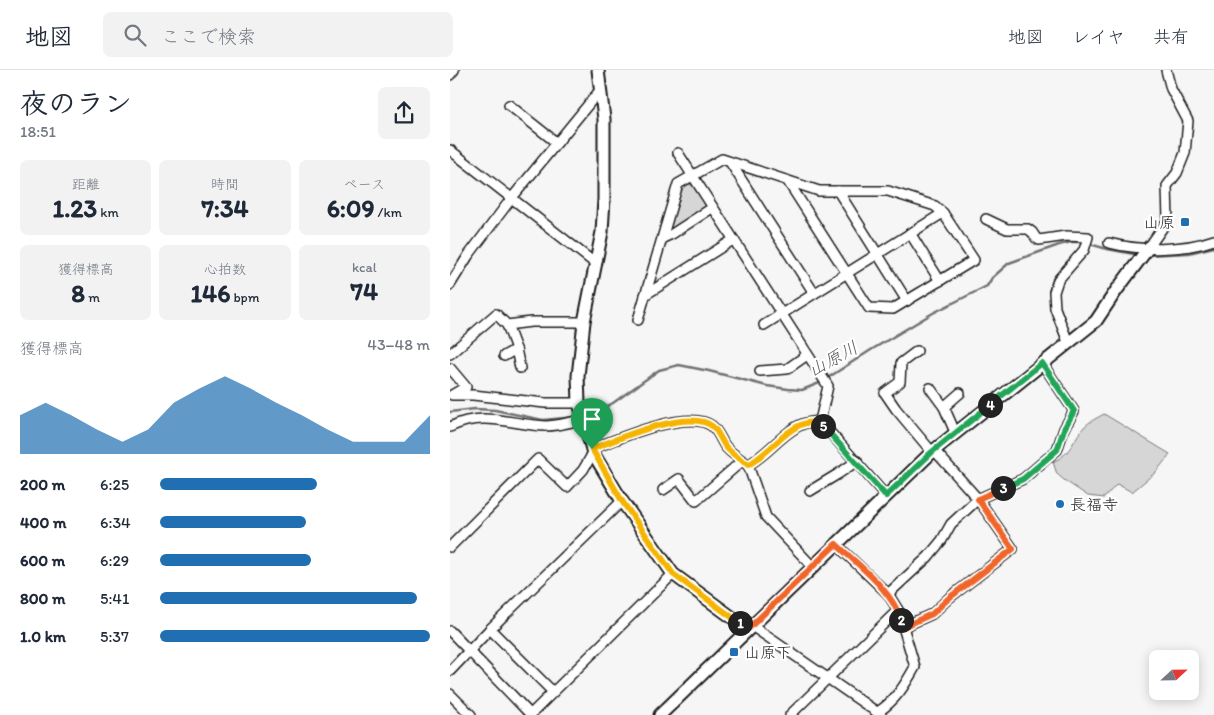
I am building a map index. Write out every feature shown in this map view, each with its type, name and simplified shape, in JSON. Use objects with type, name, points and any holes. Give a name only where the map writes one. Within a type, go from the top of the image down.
[{"type":"street","points":[[450,75],[454,70]]},
{"type":"street","points":[[660,715],[933,451],[1096,321],[1168,220],[1167,186],[1177,173],[1184,153],[1188,120],[1171,89],[1166,70]]},
{"type":"street","points":[[595,72],[601,88],[605,152],[604,199],[602,232],[584,322],[578,376],[579,403],[593,451],[622,501],[673,574],[879,714],[901,691],[915,667],[898,610],[888,594],[836,544]]},
{"type":"street","points":[[450,286],[468,256],[601,88]]},
{"type":"street","points":[[509,105],[557,143]]},
{"type":"street","points":[[450,150],[596,264]]},
{"type":"street","points":[[678,153],[828,386],[820,422]]},
{"type":"street","points":[[638,320],[678,184],[722,159],[787,180],[819,191],[888,191],[934,206],[943,213],[974,260],[893,309],[869,308],[787,180]]},
{"type":"street","points":[[730,162],[814,293]]},
{"type":"street","points":[[838,191],[908,301]]},
{"type":"street","points":[[663,238],[712,208]]},
{"type":"street","points":[[764,325],[943,213]]},
{"type":"street","points":[[986,219],[1007,229],[1028,229],[1039,240],[1066,236],[1088,237],[1084,250],[1058,280],[1054,292],[1055,308],[1068,342]]},
{"type":"street","points":[[910,233],[940,281]]},
{"type":"street","points":[[646,295],[733,240]]},
{"type":"street","points":[[1109,243],[1126,247],[1163,248],[1189,246],[1214,240]]},
{"type":"street","points":[[450,354],[496,314],[507,325],[516,349],[520,368]]},
{"type":"street","points":[[507,325],[532,322],[584,322]]},
{"type":"street","points":[[504,356],[516,349]]},
{"type":"street","points":[[903,627],[932,614],[949,598],[1013,549],[978,499],[933,451],[885,393],[900,382],[901,363],[917,351]]},
{"type":"street","points":[[760,371],[787,369],[807,355]]},
{"type":"street","points":[[888,594],[928,556],[942,540],[951,524],[978,499],[1023,479],[1057,450],[1064,429],[1074,411],[1042,363]]},
{"type":"street","points":[[450,368],[466,387],[452,395],[473,395],[545,403],[579,403]]},
{"type":"street","points":[[930,388],[944,407],[955,432]]},
{"type":"street","points":[[944,407],[960,393]]},
{"type":"street","points":[[450,427],[472,419],[481,418],[546,426],[584,419]]},
{"type":"street","points":[[450,547],[538,459],[567,487],[583,470],[593,451],[646,428],[691,420],[706,422],[714,428],[726,447],[745,463],[766,517],[813,566]]},
{"type":"street","points":[[820,422],[857,461],[886,496]]},
{"type":"street","points":[[663,490],[679,479],[696,501],[745,463],[760,458],[794,428],[804,423],[820,422]]},
{"type":"street","points":[[810,491],[857,461]]},
{"type":"street","points":[[450,671],[490,628],[622,501]]},
{"type":"street","points":[[450,631],[531,715],[673,574]]},
{"type":"street","points":[[790,715],[898,610]]},
{"type":"street","points":[[490,628],[553,692]]},
{"type":"street","points":[[450,694],[471,715]]},
{"type":"shaded area","points":[[686,184],[692,185],[706,205],[704,210],[673,230],[670,228],[681,187]]},
{"type":"shaded area","points":[[1104,414],[1170,454],[1156,472],[1132,492],[1117,484],[1104,498],[1088,496],[1064,480],[1057,474],[1053,462],[1068,451],[1084,427]]},
{"type":"waterway","name":"山原川","points":[[826,379],[933,313],[987,286],[992,278],[1009,263],[1071,242],[1083,242],[1139,255]]},
{"type":"waterway","name":"山原川","points":[[1147,255],[1189,253],[1214,247]]},
{"type":"waterway","name":"山原川","points":[[585,414],[600,410],[613,403],[659,370],[679,365],[767,386],[788,389],[802,390],[822,382]]},
{"type":"waterway","name":"山原川","points":[[450,412],[475,409],[495,410],[543,420],[575,417]]},
{"type":"place","name":"山原","points":[[1185,222]]},
{"type":"place","name":"長福寺","points":[[1060,504]]},
{"type":"place","name":"山原下","points":[[734,652]]},
{"type":"route","points":[[1042,363],[1074,411],[1064,429],[1057,450],[1023,479],[978,499],[1013,549],[949,598],[932,614],[903,627],[898,610],[888,594],[836,544],[748,629],[673,574],[622,501],[592,449],[646,428],[691,420],[706,422],[714,428],[726,447],[748,465],[760,458],[794,428],[804,423],[820,422],[857,461],[886,496],[955,432],[1042,363]]}]
